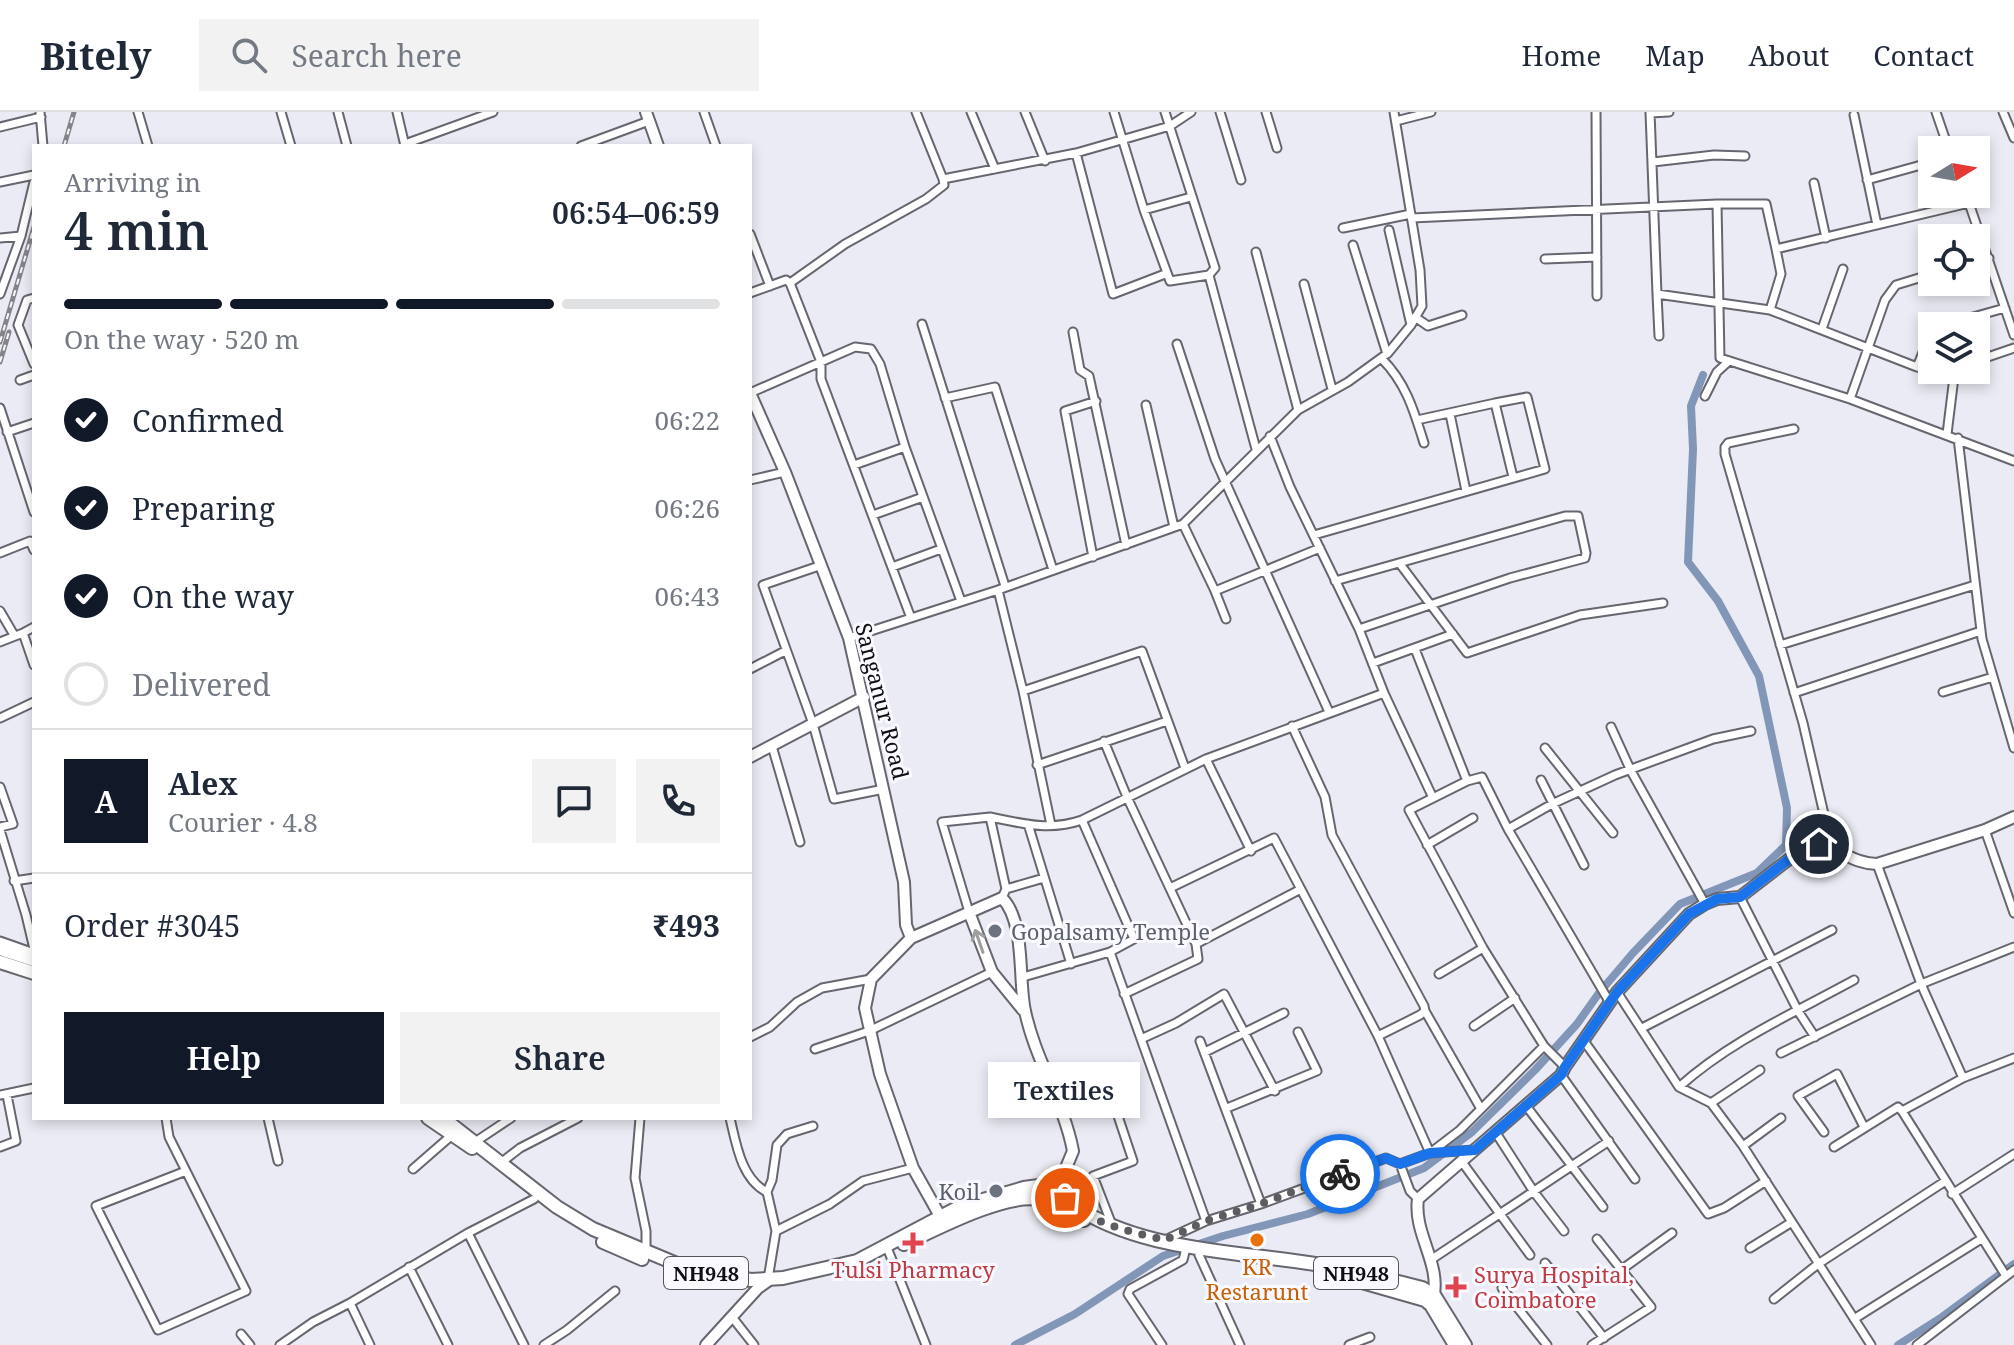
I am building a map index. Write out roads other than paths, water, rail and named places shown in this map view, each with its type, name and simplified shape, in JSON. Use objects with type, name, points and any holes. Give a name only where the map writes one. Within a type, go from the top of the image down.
[{"type":"highway","points":[[0,949],[32,959]]},
{"type":"highway","points":[[0,962],[32,972]]},
{"type":"highway","name":"NH948","points":[[431,1120],[534,1199],[589,1235],[666,1269],[708,1281],[763,1284],[806,1282],[859,1267],[888,1250],[999,1200],[1040,1199],[1102,1230],[1178,1248],[1322,1273],[1433,1300]]},
{"type":"highway","name":"NH948","points":[[446,1120],[576,1219],[691,1270],[763,1284],[857,1261],[940,1216],[1053,1184],[1069,1202],[1085,1213],[1178,1248],[1217,1250],[1316,1264],[1414,1286],[1433,1300]]},
{"type":"highway","points":[[1433,1300],[1455,1345]]},
{"type":"highway","points":[[1433,1300],[1465,1345]]},
{"type":"main road","points":[[647,117],[657,144]]},
{"type":"main road","name":"Sanganur Road","points":[[752,398],[785,472],[849,638],[904,882],[906,925],[911,938]]},
{"type":"main road","points":[[752,756],[864,697]]},
{"type":"main road","points":[[1433,1300],[1432,1259],[1416,1215],[1414,1195],[1462,1162],[1527,1107],[1563,1069],[1617,992],[1689,914],[1705,903],[1740,897],[1806,846],[1819,844],[1861,862],[1877,864],[1985,830],[2014,817]]},
{"type":"main road","points":[[940,1216],[913,1168],[880,1074],[865,1008],[868,987],[871,979],[911,938],[1004,894],[1020,947],[1025,1013],[1073,1151],[1051,1204]]},
{"type":"main road","points":[[969,912],[992,972],[1025,1013]]},
{"type":"main road","points":[[706,1345],[763,1284]]},
{"type":"street","points":[[138,112],[147,144]]},
{"type":"street","points":[[281,112],[290,144]]},
{"type":"street","points":[[338,112],[346,144]]},
{"type":"street","points":[[397,112],[405,144]]},
{"type":"street","points":[[407,144],[468,116],[493,112]]},
{"type":"street","points":[[704,112],[715,144]]},
{"type":"street","points":[[790,283],[845,244],[926,199],[944,185],[916,112]]},
{"type":"street","points":[[971,112],[995,169]]},
{"type":"street","points":[[1025,112],[1045,161]]},
{"type":"street","points":[[1114,112],[1165,274],[1174,282],[1209,275],[1215,268],[1165,112]]},
{"type":"street","points":[[943,179],[1076,153],[1170,126],[1191,112]]},
{"type":"street","points":[[1220,112],[1241,180]]},
{"type":"street","points":[[1266,112],[1277,148]]},
{"type":"street","points":[[849,638],[1183,524],[1298,410],[1348,382],[1384,356],[1422,306],[1420,270],[1395,116],[1431,112]]},
{"type":"street","points":[[1596,112],[1597,296]]},
{"type":"street","points":[[1659,336],[1650,113],[1669,112]]},
{"type":"street","points":[[1936,112],[1944,136]]},
{"type":"street","points":[[2003,112],[2014,138]]},
{"type":"street","points":[[0,127],[40,115],[43,144]]},
{"type":"street","points":[[1854,115],[1877,225]]},
{"type":"street","points":[[595,144],[647,117]]},
{"type":"street","points":[[1076,153],[1113,294],[1165,274]]},
{"type":"street","points":[[1653,162],[1714,155],[1745,156]]},
{"type":"street","points":[[1867,180],[1918,166]]},
{"type":"street","points":[[0,182],[32,175]]},
{"type":"street","points":[[1814,183],[1826,238]]},
{"type":"street","points":[[0,294],[21,236],[32,190]]},
{"type":"street","points":[[1144,210],[1191,197]]},
{"type":"street","points":[[1717,204],[1720,358],[1850,399],[2014,461]]},
{"type":"street","points":[[1343,228],[1411,216],[1766,204],[1781,274],[1770,310]]},
{"type":"street","points":[[1776,249],[1948,208]]},
{"type":"street","points":[[1389,230],[1413,321]]},
{"type":"street","points":[[0,238],[21,236]]},
{"type":"street","points":[[752,239],[770,286]]},
{"type":"street","points":[[1353,245],[1384,356],[1409,396],[1424,443]]},
{"type":"street","points":[[1256,252],[1298,410]]},
{"type":"street","points":[[1545,259],[1597,257]]},
{"type":"street","points":[[1990,261],[2014,335]]},
{"type":"street","points":[[1822,329],[1843,269]]},
{"type":"street","points":[[1209,275],[1256,449]]},
{"type":"street","points":[[1850,399],[1885,300],[1893,287],[1918,279]]},
{"type":"street","points":[[752,292],[786,280],[790,283],[821,362],[821,379],[911,618]]},
{"type":"street","points":[[1304,284],[1332,389]]},
{"type":"street","points":[[1657,294],[1770,310],[1917,367]]},
{"type":"street","points":[[32,299],[27,300],[18,325],[32,359]]},
{"type":"street","points":[[1990,312],[2005,308]]},
{"type":"street","points":[[1413,321],[1428,326],[1462,315]]},
{"type":"street","points":[[922,324],[1002,588],[1051,825]]},
{"type":"street","points":[[1073,332],[1080,370],[1089,376],[1096,401],[1126,545]]},
{"type":"street","points":[[1177,344],[1226,484],[1329,712]]},
{"type":"street","points":[[752,392],[855,347],[871,349],[880,364],[905,447],[961,601]]},
{"type":"street","points":[[1990,356],[2014,348]]},
{"type":"street","points":[[1705,396],[1717,372],[1729,361]]},
{"type":"street","points":[[20,380],[32,376]]},
{"type":"street","points":[[1947,434],[1953,384]]},
{"type":"street","points":[[945,398],[995,387],[1053,570]]},
{"type":"street","points":[[1314,535],[1545,469],[1527,397],[1417,420]]},
{"type":"street","points":[[1093,557],[1065,411],[1096,401]]},
{"type":"street","points":[[1495,403],[1513,477]]},
{"type":"street","points":[[1146,405],[1174,527]]},
{"type":"street","points":[[0,408],[32,506]]},
{"type":"street","points":[[1450,414],[1466,491]]},
{"type":"street","points":[[7,432],[32,424]]},
{"type":"street","points":[[1794,429],[1728,443],[1725,447],[1794,693],[1832,849]]},
{"type":"street","points":[[1270,436],[1290,487],[1359,629],[1384,693],[1433,798]]},
{"type":"street","points":[[1958,438],[1981,631],[2014,748]]},
{"type":"street","points":[[854,465],[905,447]]},
{"type":"street","points":[[752,480],[785,472]]},
{"type":"street","points":[[873,515],[923,497]]},
{"type":"street","points":[[1335,581],[1469,541],[1565,516],[1578,516],[1585,558],[1510,578],[1359,629]]},
{"type":"street","points":[[1183,524],[1226,619]]},
{"type":"street","points":[[0,553],[32,540]]},
{"type":"street","points":[[1215,591],[1320,548]]},
{"type":"street","points":[[892,567],[941,549]]},
{"type":"street","points":[[1400,564],[1467,653],[1580,615],[1663,603]]},
{"type":"street","points":[[822,565],[763,585],[813,724],[834,799],[884,789]]},
{"type":"street","points":[[1780,645],[1975,585]]},
{"type":"street","points":[[0,611],[18,634],[32,661]]},
{"type":"street","points":[[0,642],[32,628]]},
{"type":"street","points":[[1794,693],[1981,631]]},
{"type":"street","points":[[1373,663],[1453,634]]},
{"type":"street","points":[[1415,649],[1467,781]]},
{"type":"street","points":[[752,668],[785,651]]},
{"type":"street","points":[[1023,691],[1142,651],[1185,768]]},
{"type":"street","points":[[1943,692],[1993,677]]},
{"type":"street","points":[[969,912],[942,822],[990,817],[1062,827],[1206,759],[1384,693]]},
{"type":"street","points":[[0,718],[32,703]]},
{"type":"street","points":[[1037,765],[1167,721]]},
{"type":"street","points":[[1292,726],[1325,797],[1332,835],[1481,1109]]},
{"type":"street","points":[[1611,727],[1631,771],[1705,903]]},
{"type":"street","points":[[1508,829],[1580,791],[1713,739],[1751,731]]},
{"type":"street","points":[[1104,741],[1196,944],[1198,959],[1124,994]]},
{"type":"street","points":[[772,746],[800,842]]},
{"type":"street","points":[[1545,748],[1613,833]]},
{"type":"street","points":[[1206,759],[1251,851]]},
{"type":"street","points":[[1609,1003],[1508,829],[1482,777],[1467,781],[1409,810],[1483,948],[1635,1179]]},
{"type":"street","points":[[1541,780],[1584,865]]},
{"type":"street","points":[[0,787],[13,824],[0,828],[32,944]]},
{"type":"street","points":[[990,817],[1004,894],[1044,878]]},
{"type":"street","points":[[1427,845],[1473,818]]},
{"type":"street","points":[[1023,977],[1110,952],[1134,939],[1082,820]]},
{"type":"street","points":[[1028,824],[1071,964]]},
{"type":"street","points":[[1985,830],[2012,899],[2014,913]]},
{"type":"street","points":[[1170,888],[1274,838],[1378,1036],[1430,1153]]},
{"type":"street","points":[[1877,864],[1921,984],[1963,1078]]},
{"type":"street","points":[[14,881],[32,878]]},
{"type":"street","points":[[1196,944],[1301,889]]},
{"type":"street","points":[[1740,897],[1798,1011],[1815,1037]]},
{"type":"street","points":[[1642,1028],[1832,930]]},
{"type":"street","points":[[0,941],[32,950]]},
{"type":"street","points":[[1781,1053],[1921,984],[2014,947]]},
{"type":"street","points":[[1439,974],[1483,948]]},
{"type":"street","points":[[1110,952],[1206,1221]]},
{"type":"street","points":[[815,1049],[869,1031],[992,972]]},
{"type":"street","points":[[752,1036],[770,1027],[797,1002],[822,988],[871,979]]},
{"type":"street","points":[[1679,1087],[1706,1063],[1750,1035],[1854,980]]},
{"type":"street","points":[[1617,992],[1679,1087],[1711,1103],[1743,1146],[1870,1344]]},
{"type":"street","points":[[1141,1039],[1176,1023],[1224,994],[1275,1091]]},
{"type":"street","points":[[1474,1026],[1515,998]]},
{"type":"street","points":[[1378,1036],[1425,1011]]},
{"type":"street","points":[[1205,1052],[1284,1013]]},
{"type":"street","points":[[1227,1108],[1275,1091],[1317,1071],[1298,1032]]},
{"type":"street","points":[[1200,1041],[1261,1204]]},
{"type":"street","points":[[1584,1041],[1708,1214],[1724,1208],[1766,1181]]},
{"type":"street","points":[[1401,1165],[1430,1153],[1460,1130],[1545,1046]]},
{"type":"street","points":[[1902,1111],[1963,1078],[2013,1060]]},
{"type":"street","points":[[1711,1103],[1760,1070]]},
{"type":"street","points":[[1824,1132],[1798,1096],[1837,1074],[1864,1127]]},
{"type":"street","points":[[0,1147],[16,1141],[3,1095],[32,1088]]},
{"type":"street","points":[[1112,1225],[1093,1176],[1133,1161],[1113,1101]]},
{"type":"street","points":[[1527,1107],[1603,1207]]},
{"type":"street","points":[[1834,1147],[1898,1107],[2006,1276]]},
{"type":"street","points":[[1743,1146],[1781,1118]]},
{"type":"street","points":[[166,1120],[169,1137],[186,1171],[246,1291],[158,1330],[96,1206],[186,1171]]},
{"type":"street","points":[[268,1120],[278,1161]]},
{"type":"street","points":[[475,1142],[508,1120]]},
{"type":"street","points":[[502,1162],[520,1148],[574,1120]]},
{"type":"street","points":[[640,1120],[635,1178],[646,1231],[646,1252]]},
{"type":"street","points":[[731,1120],[748,1175],[767,1192]]},
{"type":"street","points":[[763,1284],[776,1231],[767,1192],[777,1145],[787,1134],[813,1126]]},
{"type":"street","points":[[1496,1133],[1534,1192],[1564,1231]]},
{"type":"street","points":[[413,1169],[452,1135]]},
{"type":"street","points":[[1432,1259],[1609,1141]]},
{"type":"street","points":[[1430,1153],[1475,1150]]},
{"type":"street","points":[[1952,1194],[2014,1154]]},
{"type":"street","points":[[1178,1248],[1206,1221],[1386,1158],[1401,1165],[1414,1195]]},
{"type":"street","points":[[1462,1162],[1530,1255]]},
{"type":"street","points":[[776,1231],[830,1204],[863,1181],[913,1168]]},
{"type":"street","points":[[1774,1299],[1818,1264],[1944,1182]]},
{"type":"street","points":[[280,1345],[313,1322],[534,1199]]},
{"type":"street","points":[[1750,1248],[1792,1222]]},
{"type":"street","points":[[468,1233],[523,1345]]},
{"type":"street","points":[[1621,1270],[1672,1233]]},
{"type":"street","points":[[1592,1345],[1651,1307],[1597,1239]]},
{"type":"street","points":[[1854,1319],[1981,1239]]},
{"type":"street","points":[[1162,1345],[1128,1294],[1130,1289],[1183,1260],[1178,1248]]},
{"type":"street","points":[[1178,1248],[1240,1345]]},
{"type":"street","points":[[888,1250],[926,1345]]},
{"type":"street","points":[[1545,1263],[1604,1338]]},
{"type":"street","points":[[409,1267],[448,1345]]},
{"type":"street","points":[[1920,1344],[2014,1270]]},
{"type":"street","points":[[1502,1288],[1547,1345]]},
{"type":"street","points":[[544,1345],[615,1291]]},
{"type":"street","points":[[350,1303],[370,1345]]},
{"type":"street","points":[[732,1317],[754,1345]]},
{"type":"street","points":[[241,1334],[250,1345]]},
{"type":"street","points":[[1349,1345],[1370,1337]]},
{"type":"waterway","points":[[1015,1345],[1075,1314],[1163,1256],[1223,1236],[1308,1214],[1424,1168],[1472,1132],[1535,1070],[1577,1024],[1633,953],[1680,904],[1757,873],[1786,845],[1787,808],[1759,676],[1718,601],[1688,562],[1693,449],[1691,406],[1703,375]]},
{"type":"waterway","points":[[1898,1345],[2014,1264]]},
{"type":"railway","points":[[65,144],[74,112]]},
{"type":"railway","points":[[0,342],[32,234]]},
{"type":"railway","points":[[0,362],[9,332]]},
{"type":"place","name":"Gopalsamy Temple","points":[[995,931]]},
{"type":"place","name":"Koil","points":[[996,1191]]},
{"type":"place","name":"Textiles","points":[[1065,1198]]},
{"type":"place","name":"KR Restarunt","points":[[1257,1240]]},
{"type":"place","name":"Tulsi Pharmacy","points":[[913,1243]]},
{"type":"place","name":"Surya Hospital, Coimbatore","points":[[1456,1287]]}]
